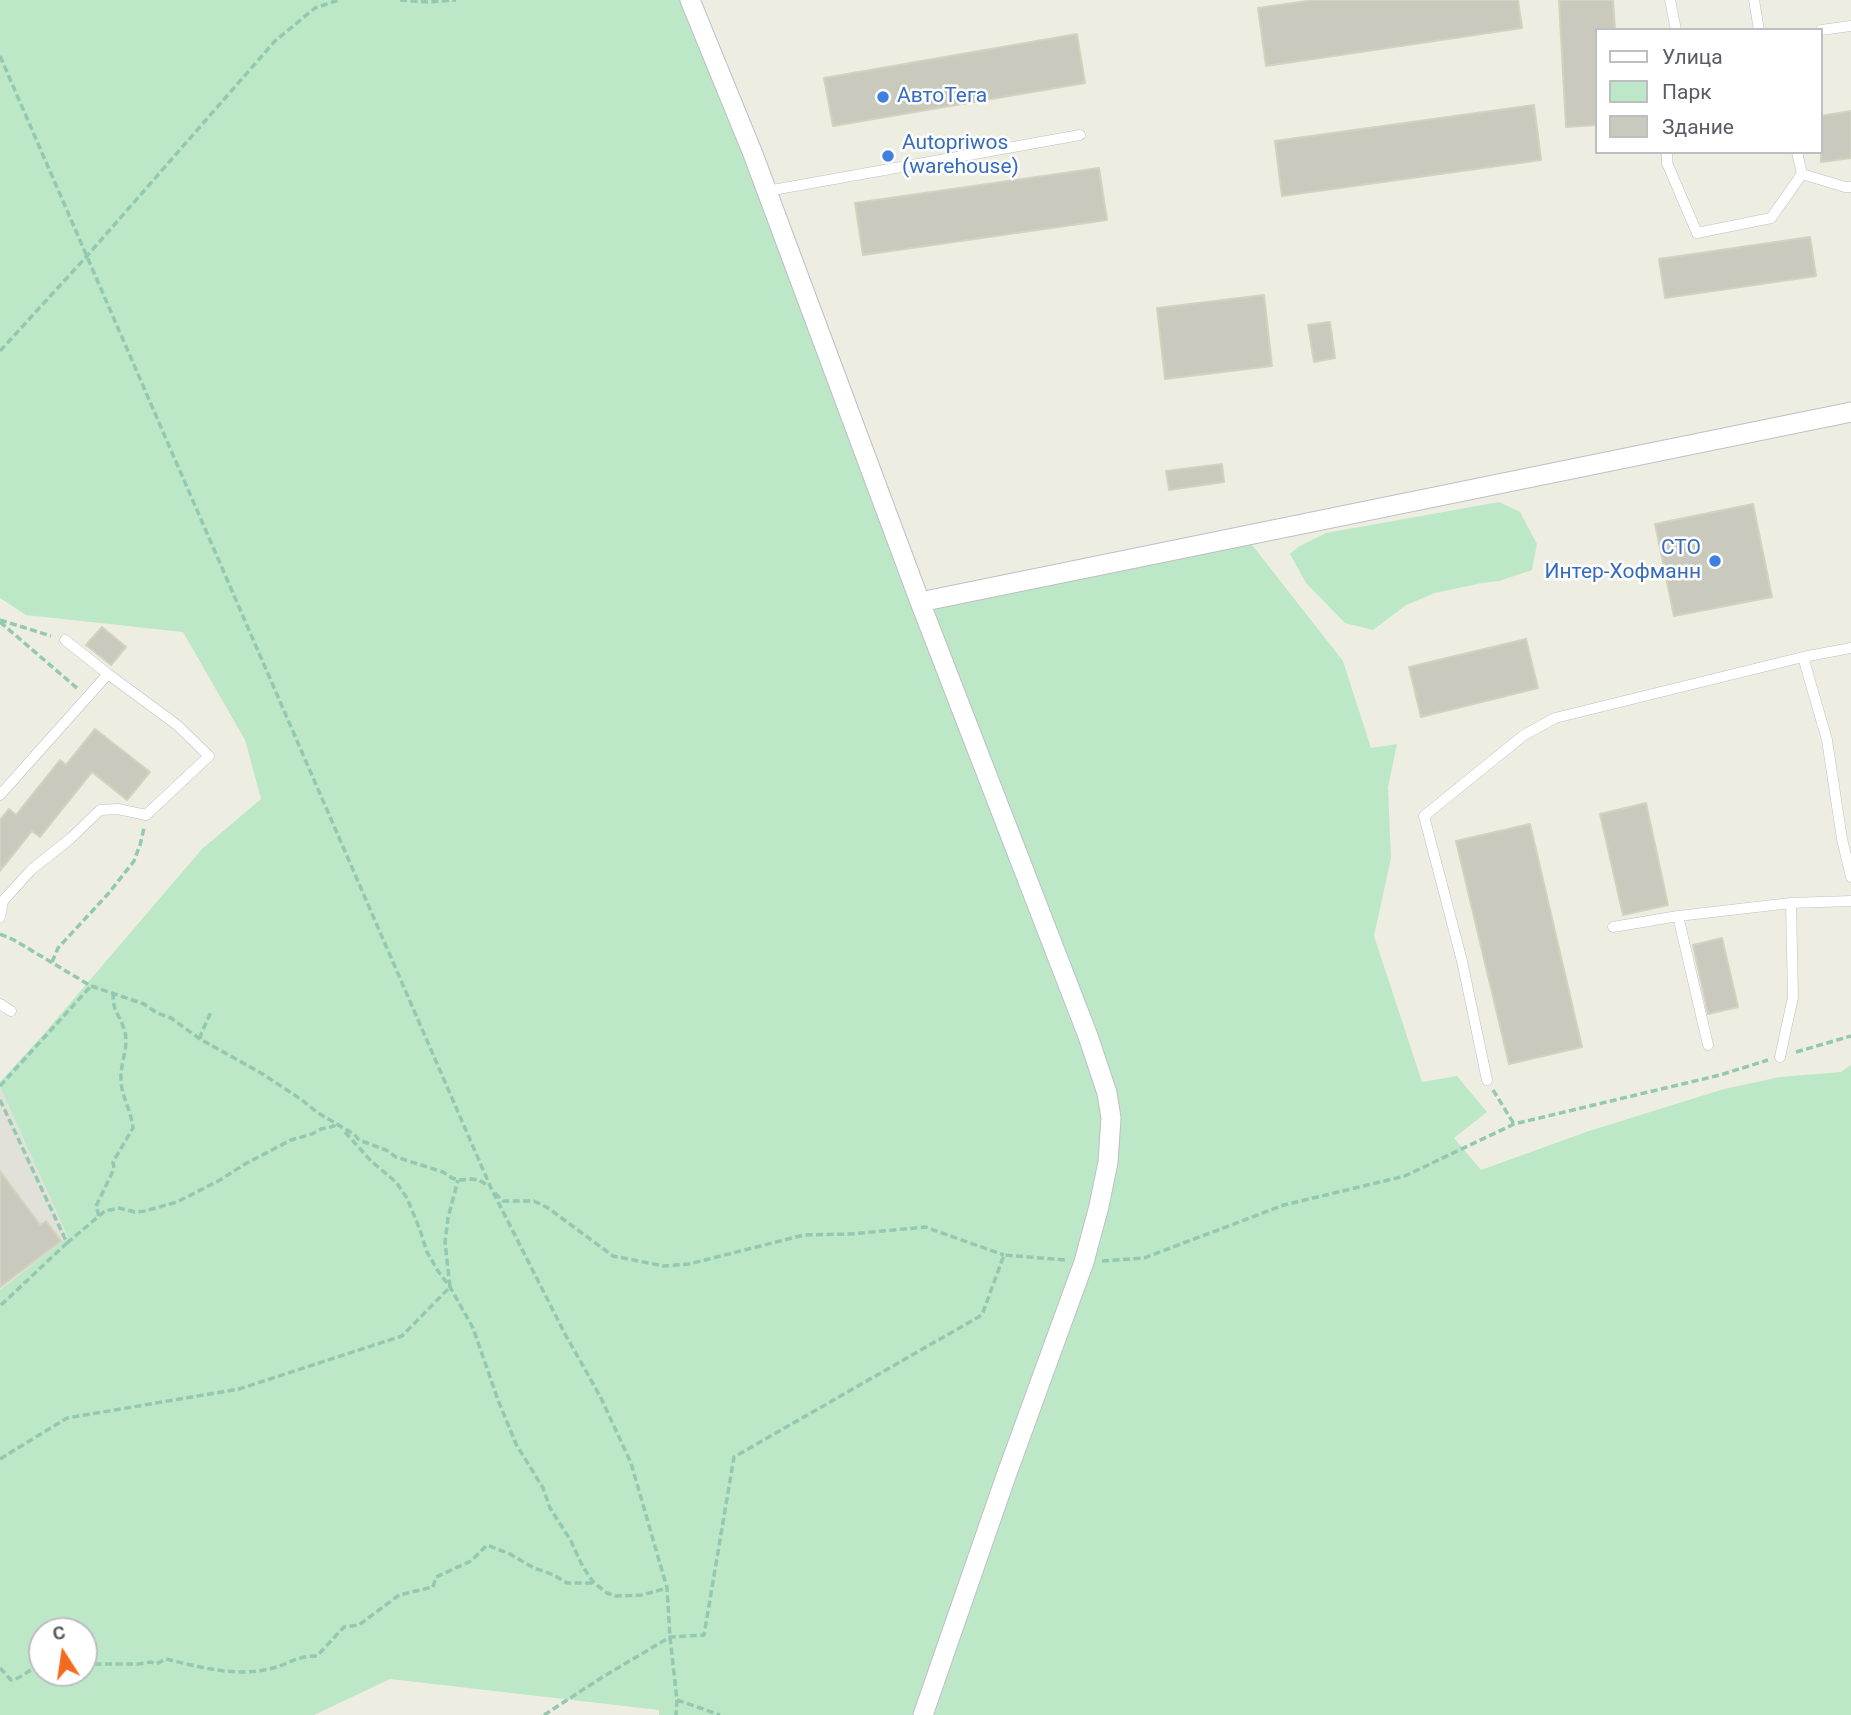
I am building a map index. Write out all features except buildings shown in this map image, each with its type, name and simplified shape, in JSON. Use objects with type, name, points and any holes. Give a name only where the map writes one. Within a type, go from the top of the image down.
[{"type":"street","points":[[691,0],[767,191],[920,602],[1088,1036],[1107,1093],[1111,1118],[1108,1162],[1084,1262],[923,1715]]},
{"type":"street","points":[[920,602],[1851,412]]},
{"type":"lane","points":[[1670,0],[1676,28]]},
{"type":"lane","points":[[1755,0],[1759,28]]},
{"type":"lane","points":[[1823,30],[1851,26]]},
{"type":"lane","points":[[767,191],[1080,135]]},
{"type":"lane","points":[[1667,154],[1667,163],[1697,233],[1771,218],[1802,174],[1797,154]]},
{"type":"lane","points":[[1802,174],[1851,187]]},
{"type":"lane","points":[[0,917],[3,901],[31,870],[100,810],[118,809],[146,815],[209,756],[177,725],[65,640]]},
{"type":"lane","points":[[1488,1080],[1462,961],[1424,816],[1524,735],[1555,718],[1803,657],[1851,648]]},
{"type":"lane","points":[[1803,657],[1826,740],[1851,877]]},
{"type":"lane","points":[[0,794],[108,674]]},
{"type":"lane","points":[[1613,927],[1678,916],[1791,903],[1851,901]]},
{"type":"lane","points":[[1780,1057],[1793,997],[1791,903]]},
{"type":"lane","points":[[1678,916],[1707,1045]]},
{"type":"lane","points":[[0,1004],[11,1011]]},
{"type":"path","points":[[0,351],[275,41],[315,8],[339,0]]},
{"type":"path","points":[[400,0],[456,0]]},
{"type":"path","points":[[0,56],[491,1188],[565,1334],[600,1396],[631,1463],[667,1588],[676,1715]]},
{"type":"path","points":[[0,621],[65,640]]},
{"type":"path","points":[[0,621],[87,697]]},
{"type":"path","points":[[52,962],[58,948],[108,894],[134,861],[146,815]]},
{"type":"path","points":[[0,934],[91,986],[144,1004],[171,1018],[201,1039],[239,1059],[344,1130],[371,1161],[396,1182],[411,1207],[427,1252],[473,1328],[516,1444],[594,1583],[616,1596],[642,1595],[667,1588]]},
{"type":"path","points":[[0,1086],[91,986]]},
{"type":"path","points":[[99,1216],[96,1206],[114,1169],[113,1162],[134,1128],[121,1088],[126,1041],[124,1029],[113,1006],[113,993]]},
{"type":"path","points":[[201,1039],[211,1012]]},
{"type":"path","points":[[344,1130],[396,1157],[443,1172],[452,1178],[485,1182],[503,1201],[534,1201],[548,1208],[613,1256],[664,1266],[689,1264],[804,1235],[851,1234],[925,1227],[1004,1255],[1084,1262],[1144,1258],[1284,1205],[1405,1176],[1514,1124],[1720,1075],[1851,1036]]},
{"type":"path","points":[[1488,1080],[1514,1124]]},
{"type":"path","points":[[0,1100],[67,1243]]},
{"type":"path","points":[[0,1306],[99,1216],[112,1209],[145,1211],[177,1202],[220,1181],[290,1140],[334,1126],[335,1122]]},
{"type":"path","points":[[450,1287],[445,1242],[458,1180]]},
{"type":"path","points":[[544,1715],[670,1637],[704,1635],[734,1457],[982,1315],[1004,1255]]},
{"type":"path","points":[[0,1460],[67,1418],[239,1389],[402,1336],[450,1287]]},
{"type":"path","points":[[98,1664],[156,1664],[166,1659],[197,1667],[235,1672],[269,1669],[303,1656],[317,1656],[344,1627],[359,1625],[399,1595],[433,1587],[436,1577],[471,1561],[487,1545],[567,1583],[594,1583]]},
{"type":"path","points":[[0,1668],[11,1679],[20,1679],[28,1673]]},
{"type":"path","points":[[677,1700],[720,1715]]},
{"type":"shaded area","points":[[0,1087],[68,1237],[0,1290]]},
{"type":"green space","points":[[0,0],[690,0],[920,602],[1245,536],[1343,661],[1371,748],[1397,744],[1388,787],[1391,858],[1374,936],[1422,1082],[1457,1076],[1487,1112],[1454,1138],[1481,1170],[1589,1131],[1724,1089],[1780,1077],[1841,1072],[1851,1065],[1851,1715],[659,1715],[659,1710],[390,1679],[314,1715],[0,1715],[0,1290],[68,1237],[0,1082],[202,849],[261,799],[245,740],[183,632],[26,615],[0,598]]},
{"type":"green space","points":[[1499,502],[1520,512],[1537,544],[1532,570],[1499,581],[1435,593],[1406,605],[1373,630],[1345,623],[1306,583],[1290,554],[1326,533]]},
{"type":"place","name":"АвтоТега","points":[[883,97]]},
{"type":"place","name":"Autopriwos (warehouse)","points":[[888,156]]},
{"type":"place","name":"СТО Интер-Хофманн","points":[[1715,561]]}]
